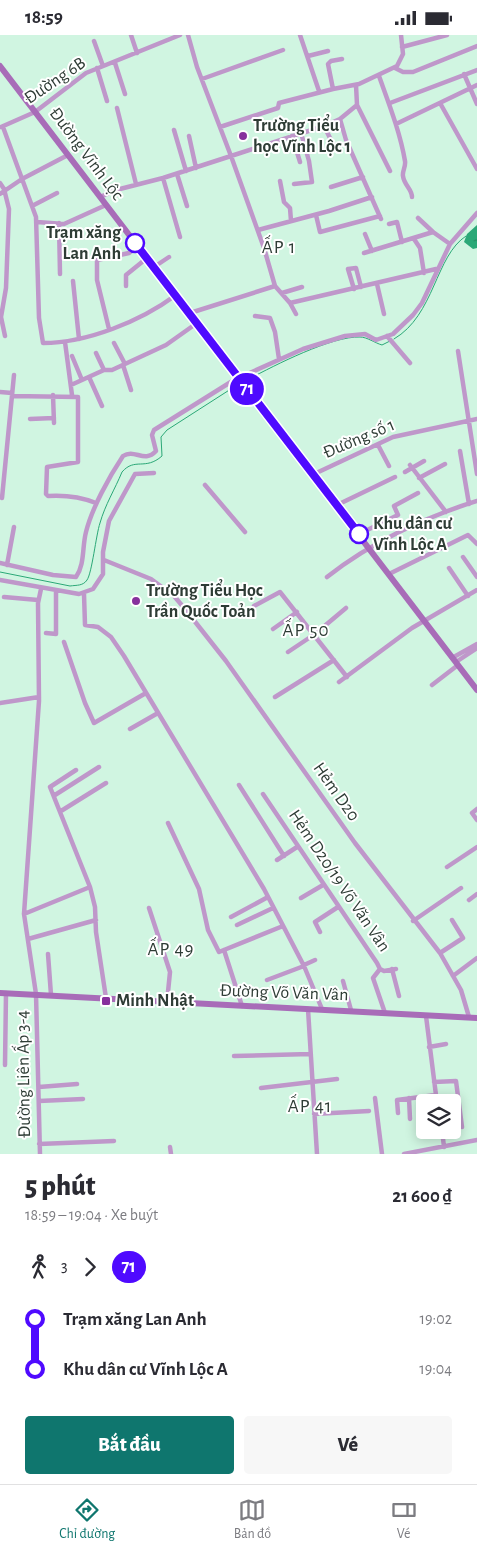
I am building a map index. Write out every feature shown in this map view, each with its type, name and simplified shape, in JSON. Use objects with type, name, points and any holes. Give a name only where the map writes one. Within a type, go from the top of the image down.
[{"type":"main road","name":"Đường Vĩnh Lộc","points":[[0,66],[477,690]]},
{"type":"main road","name":"Đường Võ Văn Vân","points":[[3,993],[477,1018]]},
{"type":"street","points":[[131,35],[137,53]]},
{"type":"street","name":"Đường 6B","points":[[1,127],[35,112],[86,73],[115,63],[180,35]]},
{"type":"street","points":[[188,35],[202,79],[258,230],[276,287],[290,303],[296,315]]},
{"type":"street","points":[[300,35],[318,91]]},
{"type":"street","points":[[220,127],[278,108],[279,103],[318,91],[356,85],[395,68],[402,58],[400,35]]},
{"type":"street","points":[[402,47],[447,35]]},
{"type":"street","points":[[94,41],[103,66]]},
{"type":"street","points":[[395,68],[403,72],[413,72],[477,46]]},
{"type":"street","points":[[202,79],[284,50]]},
{"type":"street","points":[[308,56],[328,51]]},
{"type":"street","points":[[333,89],[328,65],[331,61],[342,59]]},
{"type":"street","points":[[115,63],[125,94]]},
{"type":"street","points":[[97,68],[107,101]]},
{"type":"street","points":[[390,103],[477,70]]},
{"type":"street","points":[[464,74],[477,104]]},
{"type":"street","points":[[379,76],[396,124],[405,162],[402,173],[404,182],[412,192],[412,197]]},
{"type":"street","points":[[356,85],[357,105],[376,148],[390,171]]},
{"type":"street","points":[[396,124],[477,85]]},
{"type":"street","points":[[440,103],[477,169]]},
{"type":"street","points":[[100,197],[116,190],[196,168],[324,126],[340,119],[357,105]]},
{"type":"street","points":[[117,108],[136,185]]},
{"type":"street","points":[[316,215],[320,232],[381,217],[346,140],[340,119]]},
{"type":"street","points":[[324,126],[333,144]]},
{"type":"street","points":[[1,127],[37,222],[39,318],[43,343],[65,342],[109,329],[156,311],[176,295]]},
{"type":"street","points":[[174,129],[186,171]]},
{"type":"street","points":[[294,185],[312,182],[309,161],[301,133]]},
{"type":"street","points":[[292,135],[300,163]]},
{"type":"street","points":[[189,136],[196,168]]},
{"type":"street","points":[[0,194],[4,189],[68,155]]},
{"type":"street","points":[[177,173],[187,206]]},
{"type":"street","points":[[331,187],[363,177]]},
{"type":"street","points":[[163,178],[180,237]]},
{"type":"street","points":[[280,181],[284,202],[290,208],[292,221]]},
{"type":"street","points":[[0,183],[4,189],[9,209],[6,288],[1,312],[5,337]]},
{"type":"street","points":[[32,206],[57,193]]},
{"type":"street","points":[[258,230],[316,215],[372,197]]},
{"type":"street","points":[[37,222],[64,224],[106,205]]},
{"type":"street","points":[[0,563],[76,577],[85,553],[86,532],[96,503],[123,456],[131,453],[138,457],[151,457],[156,451],[152,435],[154,431],[238,378],[279,359],[345,336],[365,334],[376,340],[390,339],[422,303],[436,269],[450,244],[477,213]]},
{"type":"street","points":[[418,218],[450,244]]},
{"type":"street","points":[[59,223],[60,274]]},
{"type":"street","points":[[389,224],[397,223],[402,243]]},
{"type":"street","points":[[364,253],[433,232]]},
{"type":"street","points":[[366,234],[372,251]]},
{"type":"street","points":[[414,239],[420,248],[424,273]]},
{"type":"street","points":[[109,329],[97,280],[98,260],[129,253],[137,246]]},
{"type":"street","points":[[154,267],[169,257]]},
{"type":"street","points":[[126,286],[126,275],[147,258]]},
{"type":"street","points":[[354,289],[348,269],[351,268],[356,268],[361,287]]},
{"type":"street","points":[[290,303],[436,269]]},
{"type":"street","points":[[73,281],[79,339]]},
{"type":"street","points":[[377,284],[384,314]]},
{"type":"street","points":[[190,313],[276,287]]},
{"type":"street","points":[[282,293],[302,287]]},
{"type":"street","points":[[255,316],[270,318],[275,332],[279,359]]},
{"type":"street","points":[[71,385],[104,370],[112,370],[124,365],[166,345],[197,323]]},
{"type":"street","points":[[390,339],[398,352],[410,363]]},
{"type":"street","points":[[65,342],[72,395]]},
{"type":"street","points":[[114,343],[124,365],[131,391]]},
{"type":"street","points":[[458,351],[477,474]]},
{"type":"street","points":[[96,353],[104,370]]},
{"type":"street","points":[[72,356],[82,380]]},
{"type":"street","points":[[2,498],[2,475],[14,375]]},
{"type":"street","points":[[89,377],[102,406]]},
{"type":"street","points":[[0,393],[77,395],[79,399],[78,462],[47,467],[46,494],[48,497],[60,495],[83,498],[96,503]]},
{"type":"street","points":[[30,419],[54,421],[53,395]]},
{"type":"street","name":"Đường số 1","points":[[312,475],[393,437],[477,419]]},
{"type":"street","points":[[378,445],[389,466]]},
{"type":"street","points":[[460,451],[469,504]]},
{"type":"street","points":[[405,472],[424,461]]},
{"type":"street","points":[[418,478],[445,464]]},
{"type":"street","points":[[411,467],[446,511]]},
{"type":"street","points":[[0,580],[41,589],[84,594],[99,583],[104,560],[102,553],[109,521],[130,480],[137,473],[154,473]]},
{"type":"street","points":[[337,505],[396,477]]},
{"type":"street","points":[[205,485],[245,532]]},
{"type":"street","points":[[359,534],[398,515],[394,506],[418,493]]},
{"type":"street","points":[[327,577],[370,548],[446,511],[477,501]]},
{"type":"street","points":[[7,565],[14,527]]},
{"type":"street","points":[[390,574],[463,536],[468,535],[476,542]]},
{"type":"street","points":[[463,557],[477,577]]},
{"type":"street","name":"Hẻm D20","points":[[104,560],[151,579],[168,590],[226,661],[355,843],[413,921],[440,953],[441,962],[453,976],[461,990],[469,1017]]},
{"type":"street","points":[[449,568],[468,596]]},
{"type":"street","name":"Đường Liên Ấp 3-4","points":[[40,1154],[36,994],[24,913],[39,697],[38,600],[41,589]]},
{"type":"street","points":[[340,682],[424,621],[477,590]]},
{"type":"street","points":[[46,633],[56,634],[56,591]]},
{"type":"street","points":[[254,606],[280,592],[347,677]]},
{"type":"street","points":[[84,594],[85,625],[96,625],[111,637],[146,693],[268,897],[304,965],[322,1009]]},
{"type":"street","points":[[4,597],[38,600]]},
{"type":"street","points":[[288,652],[315,634],[346,608]]},
{"type":"street","points":[[273,629],[297,612]]},
{"type":"street","points":[[64,642],[94,723],[146,693]]},
{"type":"street","points":[[432,685],[455,662],[477,644]]},
{"type":"street","points":[[455,662],[477,649]]},
{"type":"street","points":[[275,697],[334,660]]},
{"type":"street","points":[[0,703],[39,697]]},
{"type":"street","points":[[130,729],[158,713]]},
{"type":"street","points":[[55,795],[100,767]]},
{"type":"street","points":[[76,770],[50,787],[55,795],[96,907],[96,921],[106,998]]},
{"type":"street","points":[[61,811],[106,783]]},
{"type":"street","points":[[239,785],[284,856]]},
{"type":"street","name":"Hẻm D20/19 Võ Văn Vân","points":[[264,795],[282,818],[297,847],[380,969],[374,978],[385,1013]]},
{"type":"street","points":[[477,809],[472,813],[477,820]]},
{"type":"street","points":[[168,823],[199,889],[211,938],[219,952],[282,925]]},
{"type":"street","points":[[277,860],[297,847]]},
{"type":"street","points":[[447,867],[477,847]]},
{"type":"street","points":[[301,898],[323,885]]},
{"type":"street","points":[[24,913],[90,887]]},
{"type":"street","points":[[413,921],[461,888]]},
{"type":"street","points":[[469,900],[477,895]]},
{"type":"street","points":[[231,917],[268,897]]},
{"type":"street","points":[[320,932],[315,922],[338,907]]},
{"type":"street","points":[[149,908],[170,972],[167,1002]]},
{"type":"street","points":[[237,925],[273,908]]},
{"type":"street","points":[[28,939],[96,921]]},
{"type":"street","points":[[440,953],[463,937],[452,921]]},
{"type":"street","points":[[224,951],[242,1006]]},
{"type":"street","points":[[48,954],[51,995]]},
{"type":"street","points":[[453,976],[477,958]]},
{"type":"street","points":[[267,980],[315,960]]},
{"type":"street","points":[[380,969],[384,971],[394,969],[399,996]]},
{"type":"street","points":[[343,981],[351,1010]]},
{"type":"street","points":[[3,993],[3,1057],[5,1065]]},
{"type":"street","points":[[308,1009],[316,1154]]},
{"type":"street","points":[[426,1016],[436,1094]]},
{"type":"street","points":[[429,1047],[446,1044]]},
{"type":"street","points":[[234,1055],[310,1054]]},
{"type":"street","points":[[261,1088],[337,1079]]},
{"type":"street","points":[[434,1082],[456,1081],[462,1127]]},
{"type":"street","points":[[39,1087],[77,1084]]},
{"type":"street","points":[[398,1113],[397,1100],[416,1097]]},
{"type":"street","points":[[375,1098],[382,1154]]},
{"type":"street","points":[[409,1098],[410,1119]]},
{"type":"street","points":[[38,1101],[83,1099]]},
{"type":"street","points":[[314,1114],[369,1111]]},
{"type":"street","points":[[443,1139],[444,1147]]},
{"type":"street","points":[[404,1154],[477,1140]]},
{"type":"street","points":[[39,1144],[114,1141]]},
{"type":"street","points":[[170,1147],[171,1154]]},
{"type":"water","points":[[477,225],[477,248],[473,249],[464,242],[467,234]]},
{"type":"waterway","points":[[394,339],[408,329],[418,316],[447,257],[466,236]]},
{"type":"waterway","points":[[249,379],[304,352],[334,341],[360,337],[382,345],[390,341]]},
{"type":"waterway","points":[[0,572],[70,586],[84,583],[91,570],[102,516],[122,472],[131,465],[150,463],[162,456],[161,437],[167,430],[234,387]]},
{"type":"bus line","name":"71","points":[[135,243],[359,534]]},
{"type":"place","name":"Trường Tiểu học Vĩnh Lộc 1","points":[[243,136]]},
{"type":"place","name":"Trạm xăng Lan Anh","points":[[135,243]]},
{"type":"place","name":"Khu dân cư Vĩnh Lộc A","points":[[359,534]]},
{"type":"place","name":"Trường Tiểu Học Trần Quốc Toản","points":[[136,601]]},
{"type":"place","name":"Minh Nhật","points":[[106,1001]]},
{"type":"district","name":"ẤP 1","points":[[279,247]]},
{"type":"district","name":"ẤP 50","points":[[306,630]]},
{"type":"district","name":"ẤP 49","points":[[171,949]]},
{"type":"district","name":"ẤP 41","points":[[310,1106]]}]
